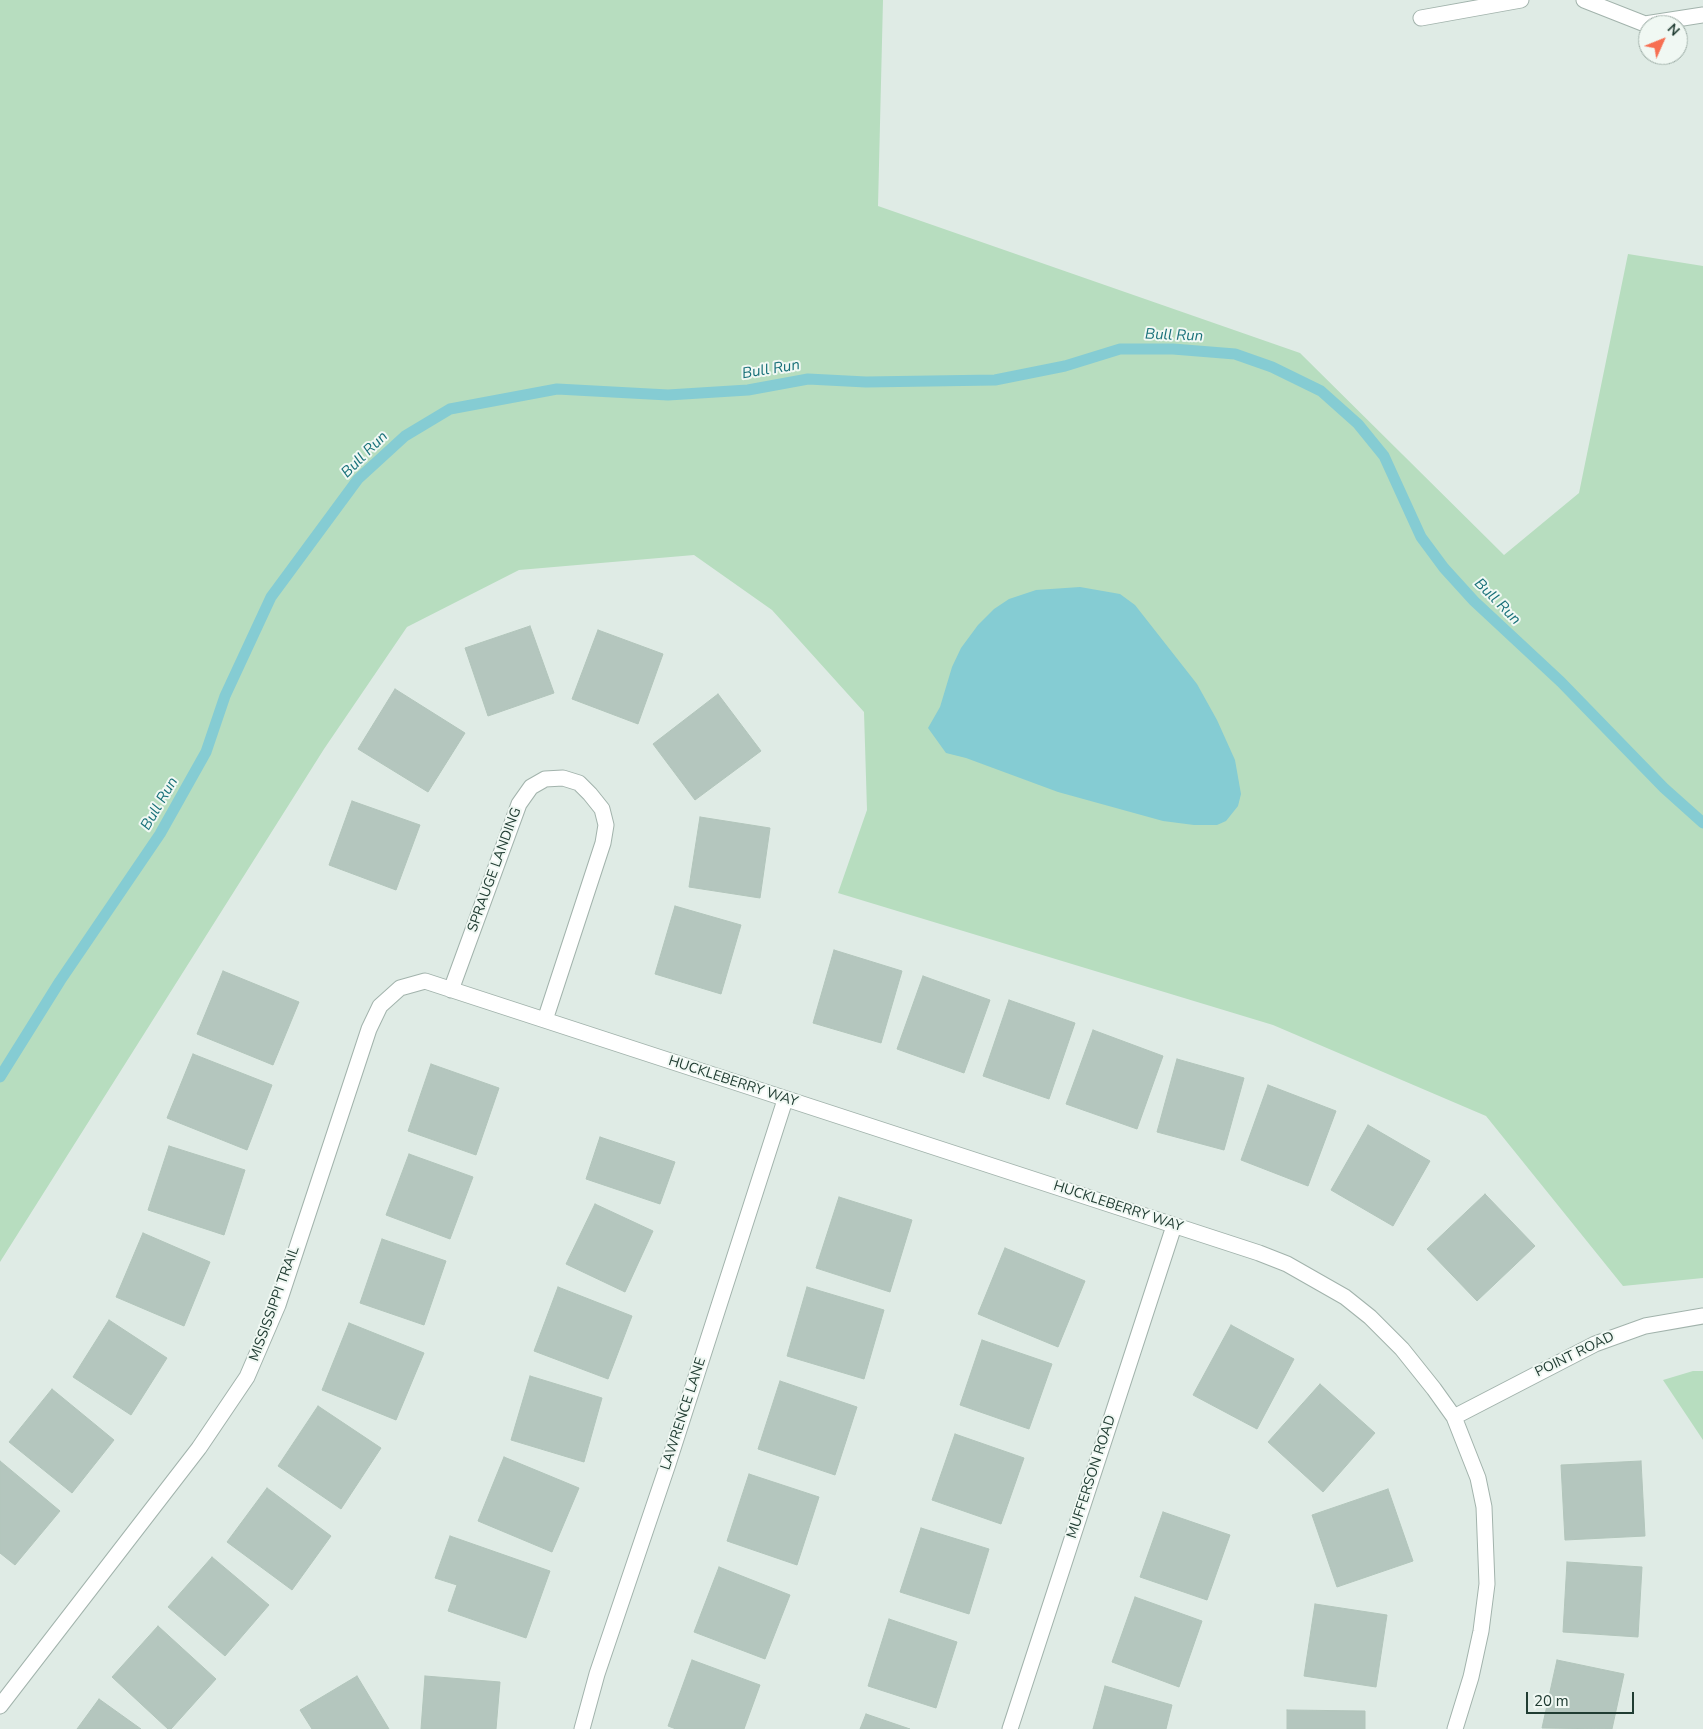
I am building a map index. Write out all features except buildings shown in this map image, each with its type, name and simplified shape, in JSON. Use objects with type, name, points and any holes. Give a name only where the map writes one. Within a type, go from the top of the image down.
[{"type":"street","points":[[1421,18],[1521,0]]},
{"type":"street","points":[[1584,0],[1645,24],[1703,15]]},
{"type":"street","name":"SPRAUGE LANDING","points":[[452,990],[519,804],[531,787],[545,779],[563,778],[579,783],[602,809],[606,825],[603,843],[546,1020]]},
{"type":"street","name":"HUCKLEBERRY WAY","points":[[425,981],[1287,1264],[1345,1297],[1370,1317],[1402,1349],[1454,1417],[1468,1448],[1484,1507],[1487,1574],[1481,1632],[1471,1677],[1455,1729]]},
{"type":"street","name":"MISSISSIPPI TRAIL","points":[[0,1706],[199,1448],[247,1377],[278,1305],[369,1029],[380,1006],[400,988],[425,981]]},
{"type":"street","name":"LAWRENCE LANE","points":[[582,1729],[597,1674],[668,1464],[785,1100]]},
{"type":"street","name":"MUFFERSON ROAD","points":[[1010,1729],[1174,1226]]},
{"type":"street","name":"POINT ROAD","points":[[1454,1417],[1595,1344],[1645,1326],[1703,1316]]},
{"type":"green space","points":[[0,0],[883,0],[878,206],[1300,353],[1504,555],[1579,493],[1628,254],[1703,266],[1703,1278],[1623,1286],[1486,1116],[1273,1025],[838,893],[867,810],[864,712],[772,610],[694,555],[519,570],[407,627],[324,749],[0,1262]]},
{"type":"green space","points":[[1693,1371],[1703,1371],[1703,1440],[1663,1380]]},
{"type":"water","points":[[1080,587],[1120,594],[1135,605],[1197,684],[1217,720],[1235,760],[1241,794],[1238,806],[1226,821],[1217,825],[1194,825],[1163,821],[1058,792],[966,758],[946,753],[928,728],[940,707],[952,667],[961,648],[978,625],[994,609],[1009,599],[1036,590]]},
{"type":"waterway","name":"Bull Run","points":[[0,1077],[60,981],[160,834],[206,752],[225,696],[271,597],[358,479],[405,436],[450,409],[557,389],[668,395],[748,390],[808,379],[866,382],[995,380],[1065,366],[1120,349],[1173,349],[1235,354],[1272,367],[1321,391],[1358,424],[1384,456],[1421,537],[1444,568],[1474,601],[1561,682],[1664,788],[1703,823]]}]
